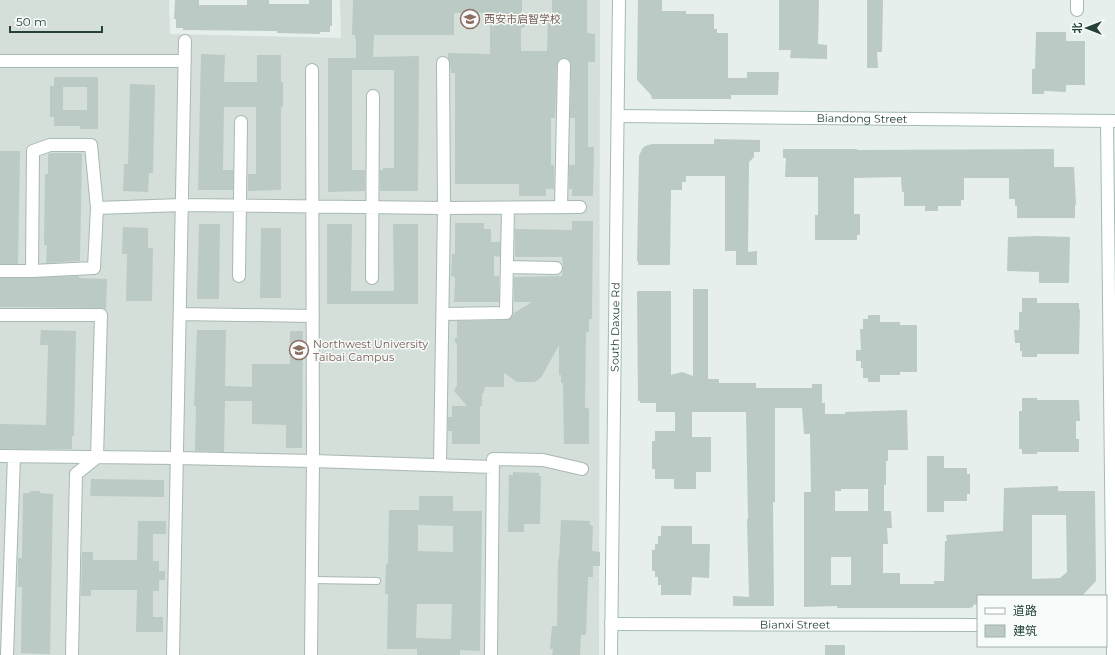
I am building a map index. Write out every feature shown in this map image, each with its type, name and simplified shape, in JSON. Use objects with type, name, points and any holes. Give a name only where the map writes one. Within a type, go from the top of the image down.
[{"type":"street","name":"South Daxue Rd","points":[[611,655],[619,0]]},
{"type":"street","points":[[173,655],[185,41]]},
{"type":"street","points":[[0,60],[185,61]]},
{"type":"street","points":[[440,465],[444,208],[443,63]]},
{"type":"street","points":[[561,207],[564,64]]},
{"type":"street","points":[[311,655],[313,461],[312,70]]},
{"type":"street","points":[[372,278],[373,96]]},
{"type":"street","name":"Biandong Street","points":[[618,116],[1111,121]]},
{"type":"street","points":[[1111,121],[1111,625],[1113,655]]},
{"type":"street","points":[[239,276],[241,122]]},
{"type":"street","points":[[0,271],[32,271],[94,268],[97,208],[91,145],[50,145],[33,151],[32,271]]},
{"type":"street","points":[[97,208],[182,205],[444,208],[580,207]]},
{"type":"street","points":[[443,314],[506,314],[508,208]]},
{"type":"street","points":[[507,267],[556,268]]},
{"type":"street","points":[[180,314],[313,316]]},
{"type":"street","points":[[0,315],[100,315],[97,457],[76,474],[72,655]]},
{"type":"street","points":[[0,456],[313,461],[493,467]]},
{"type":"street","points":[[6,655],[14,456]]},
{"type":"street","points":[[491,655],[493,459],[543,460],[582,469]]},
{"type":"street","name":"Bianxi Street","points":[[611,624],[977,625]]},
{"type":"lane","points":[[312,580],[377,581]]},
{"type":"shaded area","name":"Northwest University Taibai Campus","points":[[0,0],[169,0],[170,34],[341,38],[340,0],[600,0],[599,655],[0,655]]},
{"type":"building","points":[[175,0],[199,0],[199,5],[247,5],[247,0],[269,0],[269,4],[309,4],[309,0],[332,0],[332,26],[330,26],[330,32],[320,32],[320,34],[277,33],[277,31],[183,30],[183,28],[176,28],[176,19],[174,19]]},
{"type":"building","points":[[353,0],[522,0],[522,15],[531,15],[525,27],[521,28],[521,51],[547,51],[548,15],[552,15],[552,0],[587,0],[587,33],[595,34],[595,62],[588,62],[588,147],[594,147],[593,196],[572,196],[572,189],[569,189],[569,165],[575,165],[575,118],[570,118],[571,65],[570,61],[565,58],[560,59],[557,64],[555,118],[551,118],[551,165],[554,165],[554,189],[546,189],[546,196],[519,196],[519,184],[455,184],[455,73],[451,73],[448,53],[490,54],[490,13],[454,13],[454,35],[374,35],[373,57],[419,56],[418,191],[380,191],[380,170],[383,170],[383,168],[394,168],[394,70],[352,70],[352,170],[365,170],[365,191],[328,192],[328,58],[356,58],[356,39],[355,35],[352,35]]},
{"type":"building","points":[[638,0],[662,0],[662,11],[686,11],[686,14],[714,14],[714,29],[717,29],[717,33],[728,33],[728,78],[747,78],[747,72],[779,72],[778,95],[731,95],[731,99],[652,99],[651,95],[637,80]]},
{"type":"building","points":[[779,0],[819,0],[818,44],[827,45],[827,59],[790,58],[791,50],[779,50]]},
{"type":"building","points":[[867,0],[883,0],[882,52],[877,52],[878,68],[867,68]]},
{"type":"building","points":[[1036,32],[1066,32],[1066,41],[1085,41],[1085,85],[1066,85],[1066,92],[1044,91],[1044,94],[1032,94],[1032,69],[1035,69]]},
{"type":"building","points":[[201,54],[225,55],[224,82],[257,82],[257,55],[281,55],[283,107],[281,107],[281,190],[248,191],[248,174],[256,174],[256,107],[224,107],[223,170],[233,170],[233,190],[198,190]]},
{"type":"building","points":[[54,77],[98,77],[98,129],[80,129],[80,126],[54,126],[54,117],[50,117],[50,86],[54,86]],"holes":[[[63,87],[87,87],[87,110],[63,110]]]},
{"type":"building","points":[[130,84],[155,85],[153,173],[149,173],[148,192],[123,191],[124,164],[128,164]]},
{"type":"building","points":[[714,139],[760,140],[760,152],[754,152],[754,157],[749,162],[748,252],[757,251],[757,265],[736,265],[736,251],[725,251],[725,176],[686,176],[686,182],[682,182],[682,190],[671,190],[670,265],[638,265],[639,156],[642,149],[645,146],[652,144],[714,144]]},
{"type":"building","points":[[783,149],[1054,149],[1054,167],[1074,167],[1076,205],[1075,218],[1017,218],[1017,206],[1015,206],[1015,199],[1009,199],[1009,178],[964,178],[964,200],[961,200],[961,206],[938,206],[938,211],[925,211],[925,206],[904,206],[904,192],[902,192],[901,177],[854,178],[854,214],[860,214],[860,235],[857,235],[857,240],[815,240],[815,215],[818,215],[818,177],[785,177],[786,158],[783,158]]},
{"type":"building","points":[[0,151],[20,151],[18,264],[0,264]]},
{"type":"building","points":[[82,153],[80,261],[46,263],[47,245],[44,245],[45,174],[48,174],[48,154]]},
{"type":"building","points":[[572,221],[593,221],[592,319],[589,319],[589,332],[586,332],[585,407],[589,409],[589,444],[564,444],[563,383],[561,383],[561,375],[559,375],[559,345],[542,376],[538,380],[534,382],[517,382],[504,373],[504,387],[485,387],[482,394],[482,406],[480,406],[480,444],[452,444],[452,431],[448,431],[448,417],[452,417],[452,406],[467,406],[454,391],[457,385],[457,345],[454,340],[457,337],[457,321],[506,320],[512,317],[514,313],[532,302],[514,302],[514,277],[562,276],[562,257],[515,257],[515,229],[572,230]]},
{"type":"building","points":[[455,223],[484,223],[484,229],[491,229],[491,242],[500,242],[500,257],[494,256],[494,276],[499,276],[499,302],[454,302],[455,277],[451,276],[452,254],[455,254]]},
{"type":"building","points":[[199,224],[220,224],[219,299],[197,299]]},
{"type":"building","points":[[327,224],[352,224],[351,291],[394,291],[393,224],[418,224],[418,304],[327,304]]},
{"type":"building","points":[[123,227],[148,228],[148,248],[153,248],[152,301],[126,301],[127,254],[122,254]]},
{"type":"building","points":[[261,228],[281,228],[281,298],[260,298]]},
{"type":"building","points":[[1008,237],[1070,237],[1069,283],[1039,283],[1039,272],[1007,271]]},
{"type":"building","points":[[79,276],[79,278],[107,279],[106,309],[0,307],[0,278]]},
{"type":"building","points":[[693,289],[708,289],[708,379],[719,379],[719,383],[756,383],[756,388],[812,388],[812,384],[822,384],[822,403],[825,403],[825,414],[907,410],[908,450],[888,450],[888,461],[886,461],[886,485],[884,485],[884,511],[891,511],[892,528],[887,528],[888,544],[883,544],[883,573],[900,573],[900,584],[934,584],[934,581],[944,581],[945,541],[947,541],[946,535],[1003,531],[1004,488],[1058,486],[1058,491],[1095,491],[1096,581],[1083,595],[977,595],[977,604],[969,608],[804,607],[804,492],[811,492],[810,434],[804,434],[802,408],[775,408],[775,502],[773,502],[774,606],[733,606],[733,596],[749,597],[746,412],[692,412],[692,437],[711,437],[711,472],[696,472],[696,489],[674,489],[674,479],[655,479],[655,469],[652,469],[652,441],[655,441],[655,431],[675,431],[675,412],[656,412],[656,403],[640,403],[640,401],[638,401],[637,291],[671,291],[671,375],[682,372],[693,376]],"holes":[[[841,489],[868,489],[868,511],[835,511],[835,491],[841,491]],[[1032,515],[1066,515],[1067,572],[1060,578],[1032,579]],[[831,557],[851,557],[851,585],[831,585]]]},
{"type":"building","points":[[1022,298],[1037,298],[1037,303],[1079,303],[1079,354],[1037,354],[1037,357],[1022,357],[1020,343],[1015,343],[1014,330],[1019,330],[1019,312],[1022,312]]},
{"type":"building","points":[[868,315],[880,315],[880,322],[900,322],[900,325],[917,325],[917,372],[900,372],[900,375],[880,375],[880,382],[868,382],[868,378],[863,378],[861,361],[856,361],[856,350],[861,350],[860,329],[863,329],[863,319],[868,319]]},
{"type":"building","points":[[41,330],[76,331],[74,436],[72,436],[72,449],[0,449],[0,424],[46,425],[48,345],[40,345]]},
{"type":"building","points":[[197,330],[226,330],[225,386],[252,387],[252,364],[290,364],[290,331],[303,331],[302,448],[286,448],[286,425],[252,424],[252,401],[225,401],[224,452],[195,451],[196,406],[194,406]]},
{"type":"building","points":[[1022,398],[1037,398],[1037,400],[1079,400],[1080,421],[1076,421],[1076,439],[1079,439],[1079,452],[1037,452],[1037,454],[1022,454],[1022,449],[1019,449],[1019,411],[1022,411]]},
{"type":"building","points":[[927,456],[944,456],[944,468],[967,468],[967,474],[970,474],[970,494],[967,494],[967,501],[944,501],[944,512],[927,512]]},
{"type":"building","points":[[513,472],[539,473],[539,476],[541,476],[540,524],[524,524],[524,532],[508,532],[509,475],[513,475]]},
{"type":"building","points":[[91,479],[164,480],[164,497],[90,496]]},
{"type":"building","points":[[30,491],[40,491],[40,493],[53,494],[50,654],[21,653],[22,587],[18,587],[18,558],[22,558],[23,493],[30,493]]},
{"type":"building","points":[[419,496],[453,496],[453,511],[482,511],[480,651],[460,650],[460,655],[417,655],[417,649],[387,649],[388,594],[385,594],[386,564],[388,564],[389,510],[419,510]],"holes":[[[418,525],[453,526],[453,552],[418,551]],[[417,604],[452,604],[451,639],[416,638]]]},
{"type":"building","points":[[561,520],[590,521],[590,525],[593,526],[592,551],[600,552],[600,566],[593,566],[593,577],[588,577],[586,635],[581,635],[580,655],[552,655],[553,649],[550,649],[552,626],[557,626],[558,559]]},
{"type":"building","points":[[138,521],[166,521],[166,534],[153,534],[153,561],[159,561],[159,571],[165,571],[165,580],[159,580],[159,591],[153,591],[153,617],[163,617],[163,632],[136,632],[137,590],[91,590],[91,596],[81,596],[82,552],[93,552],[93,560],[137,560]]},
{"type":"building","points":[[661,526],[692,526],[692,544],[710,544],[709,578],[692,577],[691,595],[661,595],[661,585],[658,585],[658,577],[655,577],[655,571],[652,571],[652,550],[655,550],[655,544],[658,544],[658,536],[661,536]]},
{"type":"building","points":[[825,645],[845,645],[845,655],[825,655]]},
{"type":"place","name":"西安市启智学校","points":[[470,19]]},
{"type":"place","name":"Northwest University Taibai Campus","points":[[299,350]]}]
